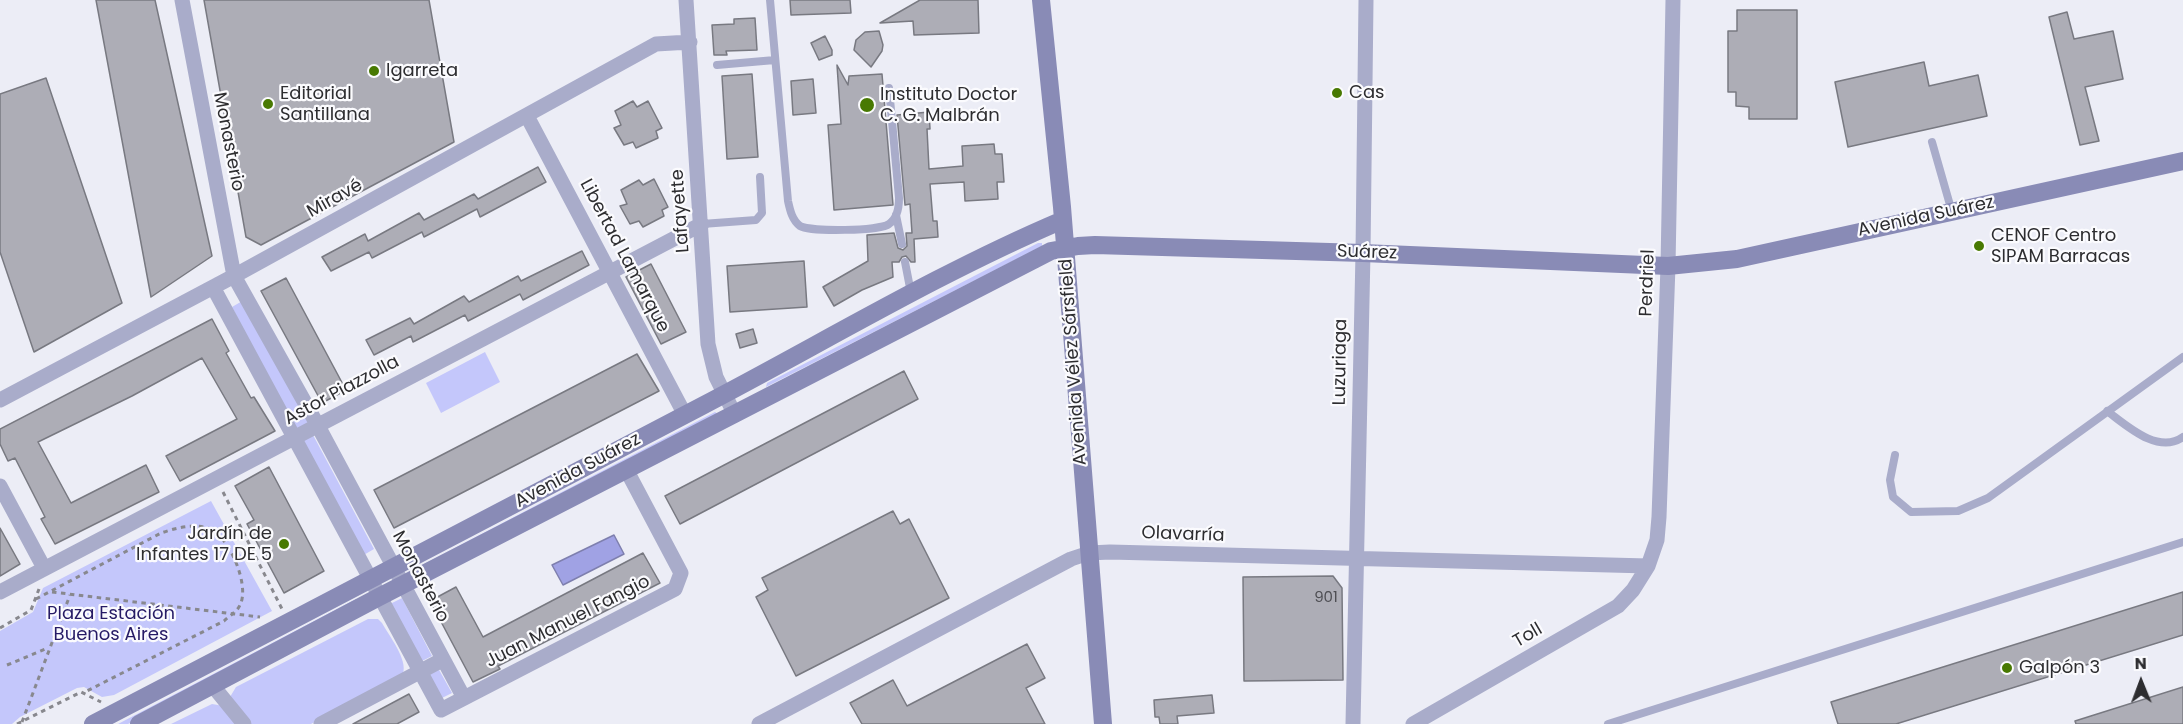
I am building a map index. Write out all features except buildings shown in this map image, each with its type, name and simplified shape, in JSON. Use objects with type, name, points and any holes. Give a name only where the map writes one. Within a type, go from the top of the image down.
[{"type":"street","name":"Monasterio","points":[[182,0],[234,276],[318,426],[464,698]]},
{"type":"street","name":"Lafayette","points":[[686,0],[708,344],[716,376],[735,415]]},
{"type":"street","name":"Avenida Vélez Sársfield","points":[[1041,0],[1063,220],[1103,724]]},
{"type":"street","name":"Luzuriaga","points":[[1353,724],[1366,0]]},
{"type":"street","name":"Perdriel","points":[[1648,566],[1657,540],[1661,499],[1673,0]]},
{"type":"street","name":"Miravé","points":[[0,400],[234,276],[656,44],[690,42]]},
{"type":"street","name":"Libertad Lamarque","points":[[527,116],[685,415]]},
{"type":"street","name":"Avenida Suárez","points":[[1668,266],[1737,259],[2183,161]]},
{"type":"street","name":"Avenida Suárez","points":[[93,724],[394,569],[911,294],[1027,235],[1063,220]]},
{"type":"street","name":"Astor Piazzolla","points":[[0,592],[702,224]]},
{"type":"street","name":"Suárez","points":[[1065,248],[1095,245],[1363,253],[1668,266]]},
{"type":"street","name":"Avenida Suárez","points":[[139,724],[379,597],[627,471],[1027,262],[1051,251],[1065,248]]},
{"type":"street","points":[[213,287],[441,710],[464,698]]},
{"type":"street","name":"Juan Manuel Fangio","points":[[464,698],[675,589],[681,573],[627,471]]},
{"type":"street","points":[[0,486],[44,568]]},
{"type":"street","name":"Olavarría","points":[[759,724],[1071,559],[1089,553],[1648,566]]},
{"type":"street","name":"Toll","points":[[1413,724],[1618,606],[1633,590],[1648,566]]},
{"type":"street","points":[[321,724],[442,660]]},
{"type":"street","points":[[213,686],[244,724]]},
{"type":"lane","points":[[770,0],[788,201],[795,221],[806,228],[825,231],[885,226],[893,220],[899,198],[889,88]]},
{"type":"lane","points":[[717,64],[775,60]]},
{"type":"lane","points":[[1932,141],[1952,212]]},
{"type":"lane","points":[[702,224],[756,220],[762,213],[760,177]]},
{"type":"lane","points":[[896,215],[902,244]]},
{"type":"lane","points":[[905,262],[911,294]]},
{"type":"lane","points":[[1895,455],[1890,480],[1893,497],[1911,512],[1958,511],[1988,498],[2183,357]]},
{"type":"lane","points":[[2106,411],[2147,439],[2165,442],[2178,441],[2183,437]]},
{"type":"lane","points":[[1608,724],[2183,542]]},
{"type":"path","points":[[217,479],[288,622]]},
{"type":"path","points":[[17,724],[224,621],[240,606],[244,592],[236,563],[220,536],[213,530],[196,526],[161,532],[36,599]]},
{"type":"path","points":[[0,628],[31,610],[44,568]]},
{"type":"path","points":[[51,591],[288,622]]},
{"type":"path","points":[[22,722],[70,594]]},
{"type":"path","points":[[7,665],[48,648]]},
{"type":"path","points":[[85,692],[117,712]]},
{"type":"green space","points":[[1038,243],[1042,243],[1042,246],[766,387],[767,383]]},
{"type":"green space","points":[[244,300],[308,423],[295,430],[232,307]]},
{"type":"green space","points":[[485,352],[500,382],[441,413],[426,383]]},
{"type":"green space","points":[[715,412],[718,414],[423,565],[424,564]]},
{"type":"green space","points":[[313,435],[374,549],[362,556],[302,441]]},
{"type":"green space","name":"Plaza Estación Buenos Aires","points":[[211,501],[272,611],[114,695],[102,697],[84,687],[77,688],[20,717],[12,724],[0,724],[0,631],[33,612],[43,588]]},
{"type":"green space","points":[[402,598],[432,656],[420,662],[390,604]]},
{"type":"green space","points":[[356,599],[357,604],[128,724],[118,724]]},
{"type":"green space","points":[[368,619],[378,619],[382,623],[403,662],[403,674],[311,724],[248,724],[230,697],[236,687]]},
{"type":"green space","points":[[438,668],[452,693],[442,698],[428,673]]},
{"type":"green space","points":[[212,704],[224,706],[238,724],[171,724]]},
{"type":"shaded area","points":[[614,535],[624,554],[563,585],[552,565]]},
{"type":"place","name":"Igarreta","points":[[374,71]]},
{"type":"place","name":"Cas","points":[[1337,93]]},
{"type":"place","name":"Editorial Santillana","points":[[268,104]]},
{"type":"place","name":"Instituto Doctor C. G. Malbrán","points":[[867,105]]},
{"type":"place","name":"CENOF Centro SIPAM Barracas","points":[[1979,246]]},
{"type":"place","name":"Jardín de Infantes 17 DE 5","points":[[284,544]]},
{"type":"place","name":"Galpón 3","points":[[2007,668]]}]
